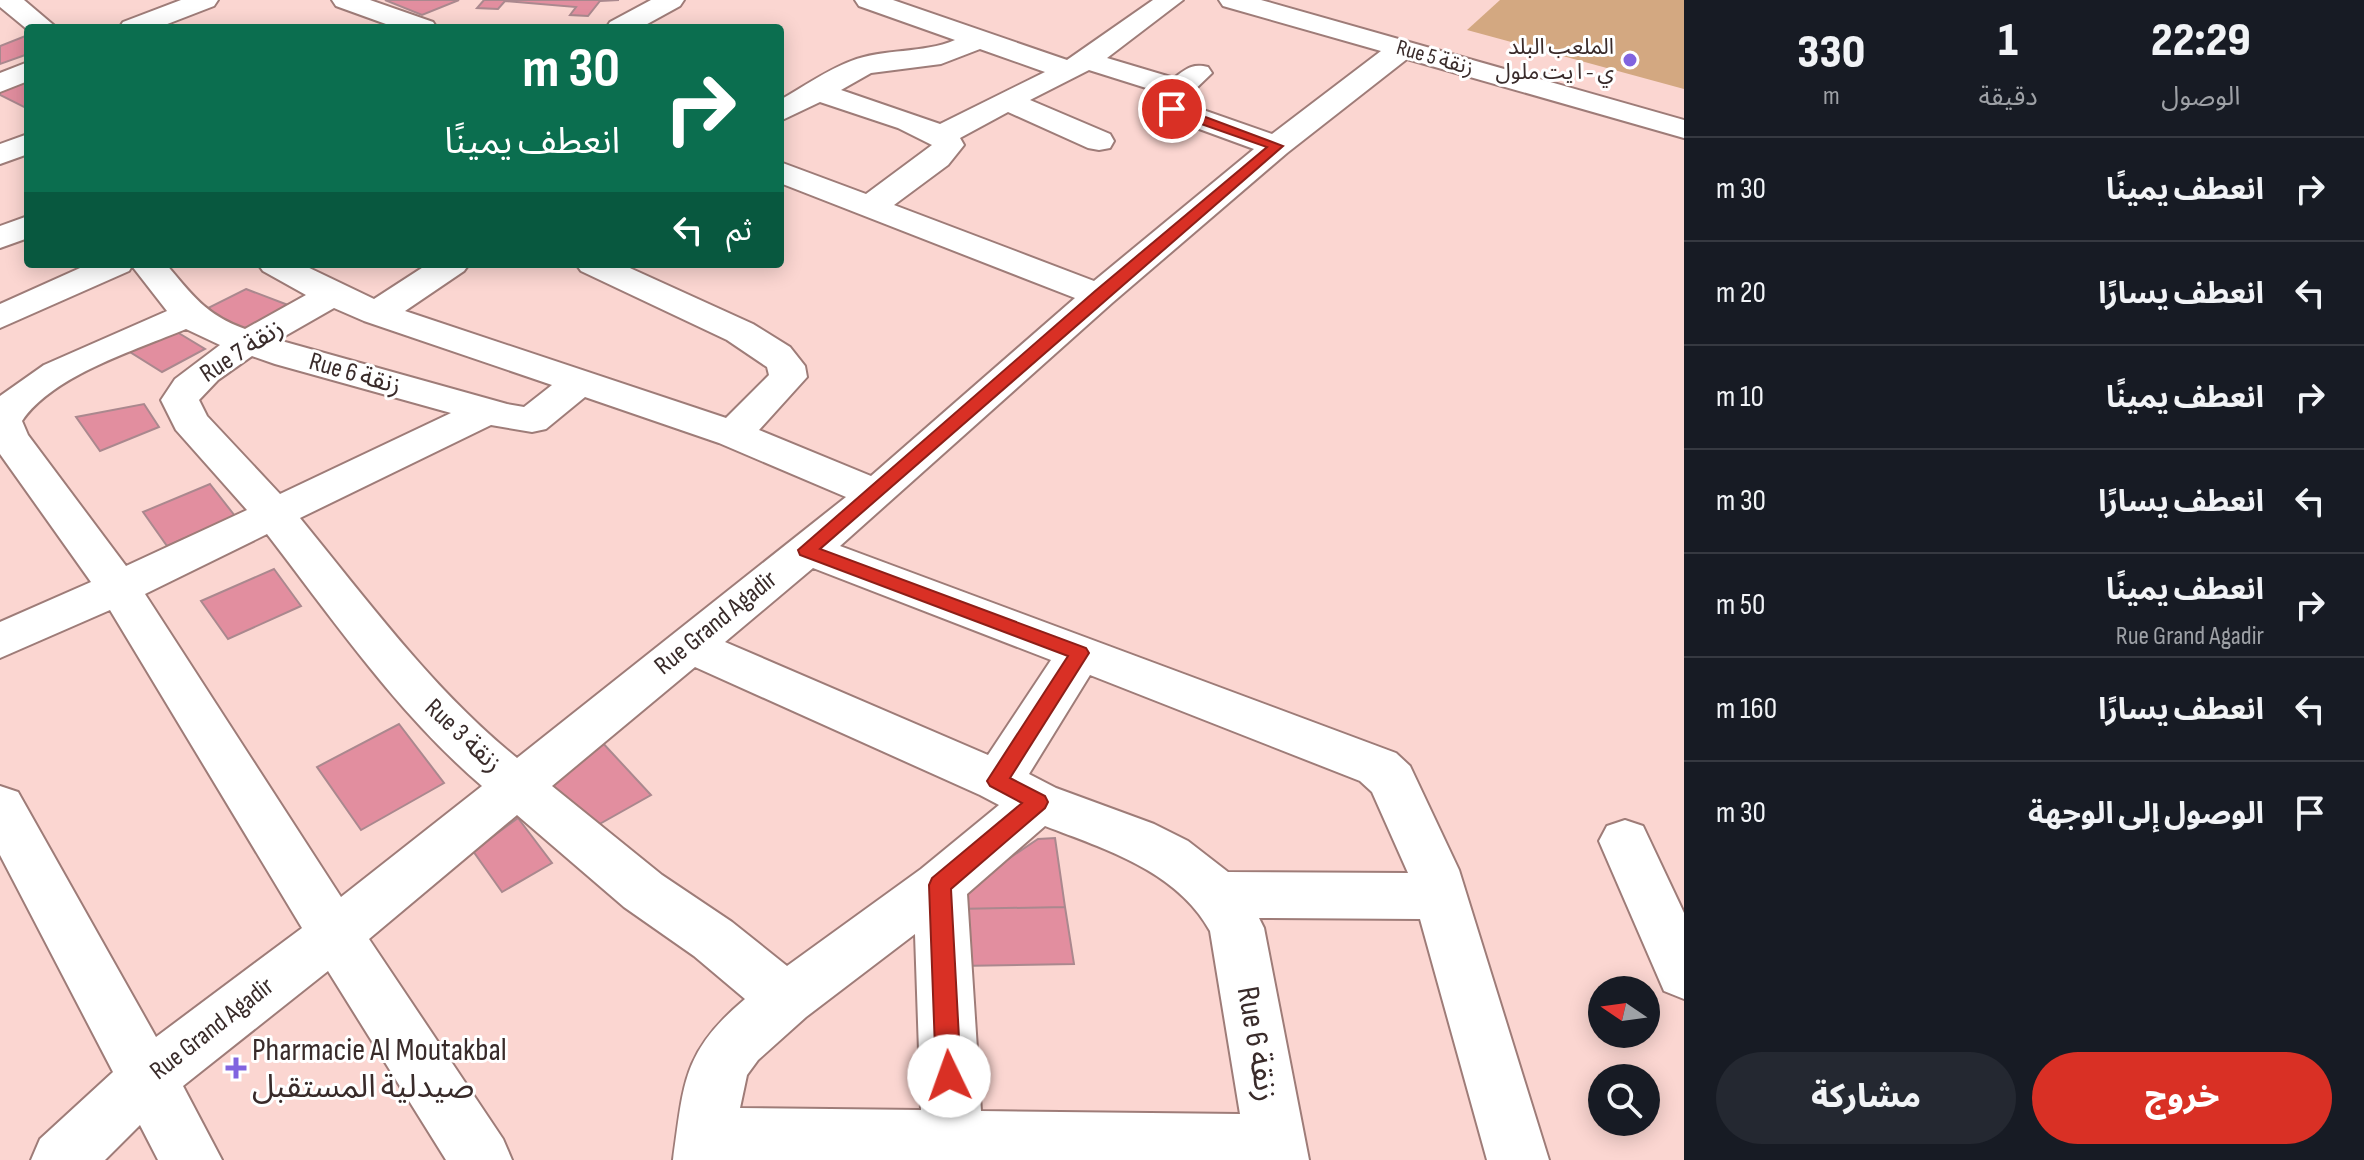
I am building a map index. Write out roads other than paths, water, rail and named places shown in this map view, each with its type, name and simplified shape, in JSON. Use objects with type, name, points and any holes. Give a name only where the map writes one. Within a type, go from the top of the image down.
[{"type":"street","points":[[7,0],[38,24]]},
{"type":"street","points":[[143,24],[205,0]]},
{"type":"street","points":[[345,0],[409,24]]},
{"type":"street","points":[[630,24],[671,0]]},
{"type":"street","points":[[868,0],[940,12],[982,38],[1077,65],[1188,81],[1171,96],[1170,104],[1178,113],[1276,146]]},
{"type":"street","points":[[941,136],[1077,65],[1170,0]]},
{"type":"street","name":"Rue 5 زنقة","points":[[1232,0],[1684,129]]},
{"type":"street","points":[[784,110],[870,64],[941,56],[982,38]]},
{"type":"street","name":"Rue Grand Agadir","points":[[62,1160],[149,1077],[335,934],[876,494],[1099,295],[1276,146],[1403,48]]},
{"type":"street","points":[[818,92],[947,140],[947,150],[871,206]]},
{"type":"street","points":[[1006,100],[1099,141]]},
{"type":"street","points":[[0,155],[24,145]]},
{"type":"street","points":[[784,173],[1099,295]]},
{"type":"street","points":[[0,238],[24,228]]},
{"type":"street","points":[[0,317],[108,268]]},
{"type":"street","name":"Rue 6 زنقة","points":[[151,268],[189,315],[204,327],[249,343],[516,419],[532,420],[580,382]]},
{"type":"street","points":[[282,268],[332,295],[377,313],[733,434],[876,494]]},
{"type":"street","points":[[377,313],[446,268]]},
{"type":"street","points":[[619,268],[740,332],[777,355],[786,366],[788,377],[779,389],[733,434]]},
{"type":"street","name":"Rue 7 زنقة","points":[[190,421],[180,397],[219,362],[332,295]]},
{"type":"street","points":[[189,315],[45,379],[9,406],[2,421],[9,438],[119,588],[335,934],[481,1160]]},
{"type":"street","points":[[0,641],[119,588],[488,411]]},
{"type":"street","name":"Rue 3 زنقة","points":[[190,421],[273,513],[433,711],[462,741],[643,891],[713,939],[786,999]]},
{"type":"street","points":[[807,550],[1378,767],[1392,780],[1402,798],[1433,870],[1518,1160]]},
{"type":"street","points":[[688,645],[1018,791],[1147,844],[1196,875],[1228,912],[1440,896]]},
{"type":"street","points":[[1080,653],[1018,791],[940,885],[786,999],[738,1041],[721,1063],[712,1093],[705,1148],[1276,1152]]},
{"type":"street","points":[[0,806],[149,1077],[191,1160]]},
{"type":"street","points":[[1625,841],[1684,974]]},
{"type":"street","points":[[940,885],[952,1150]]},
{"type":"street","name":"Rue 6 زنقة","points":[[1228,912],[1276,1152]]},
{"type":"place","name":"الملعب البلد ي - ا يت ملول","points":[[1630,60]]},
{"type":"place","name":"Pharmacie Al Moutakbal صيدلية المستقبل","points":[[236,1068]]}]
